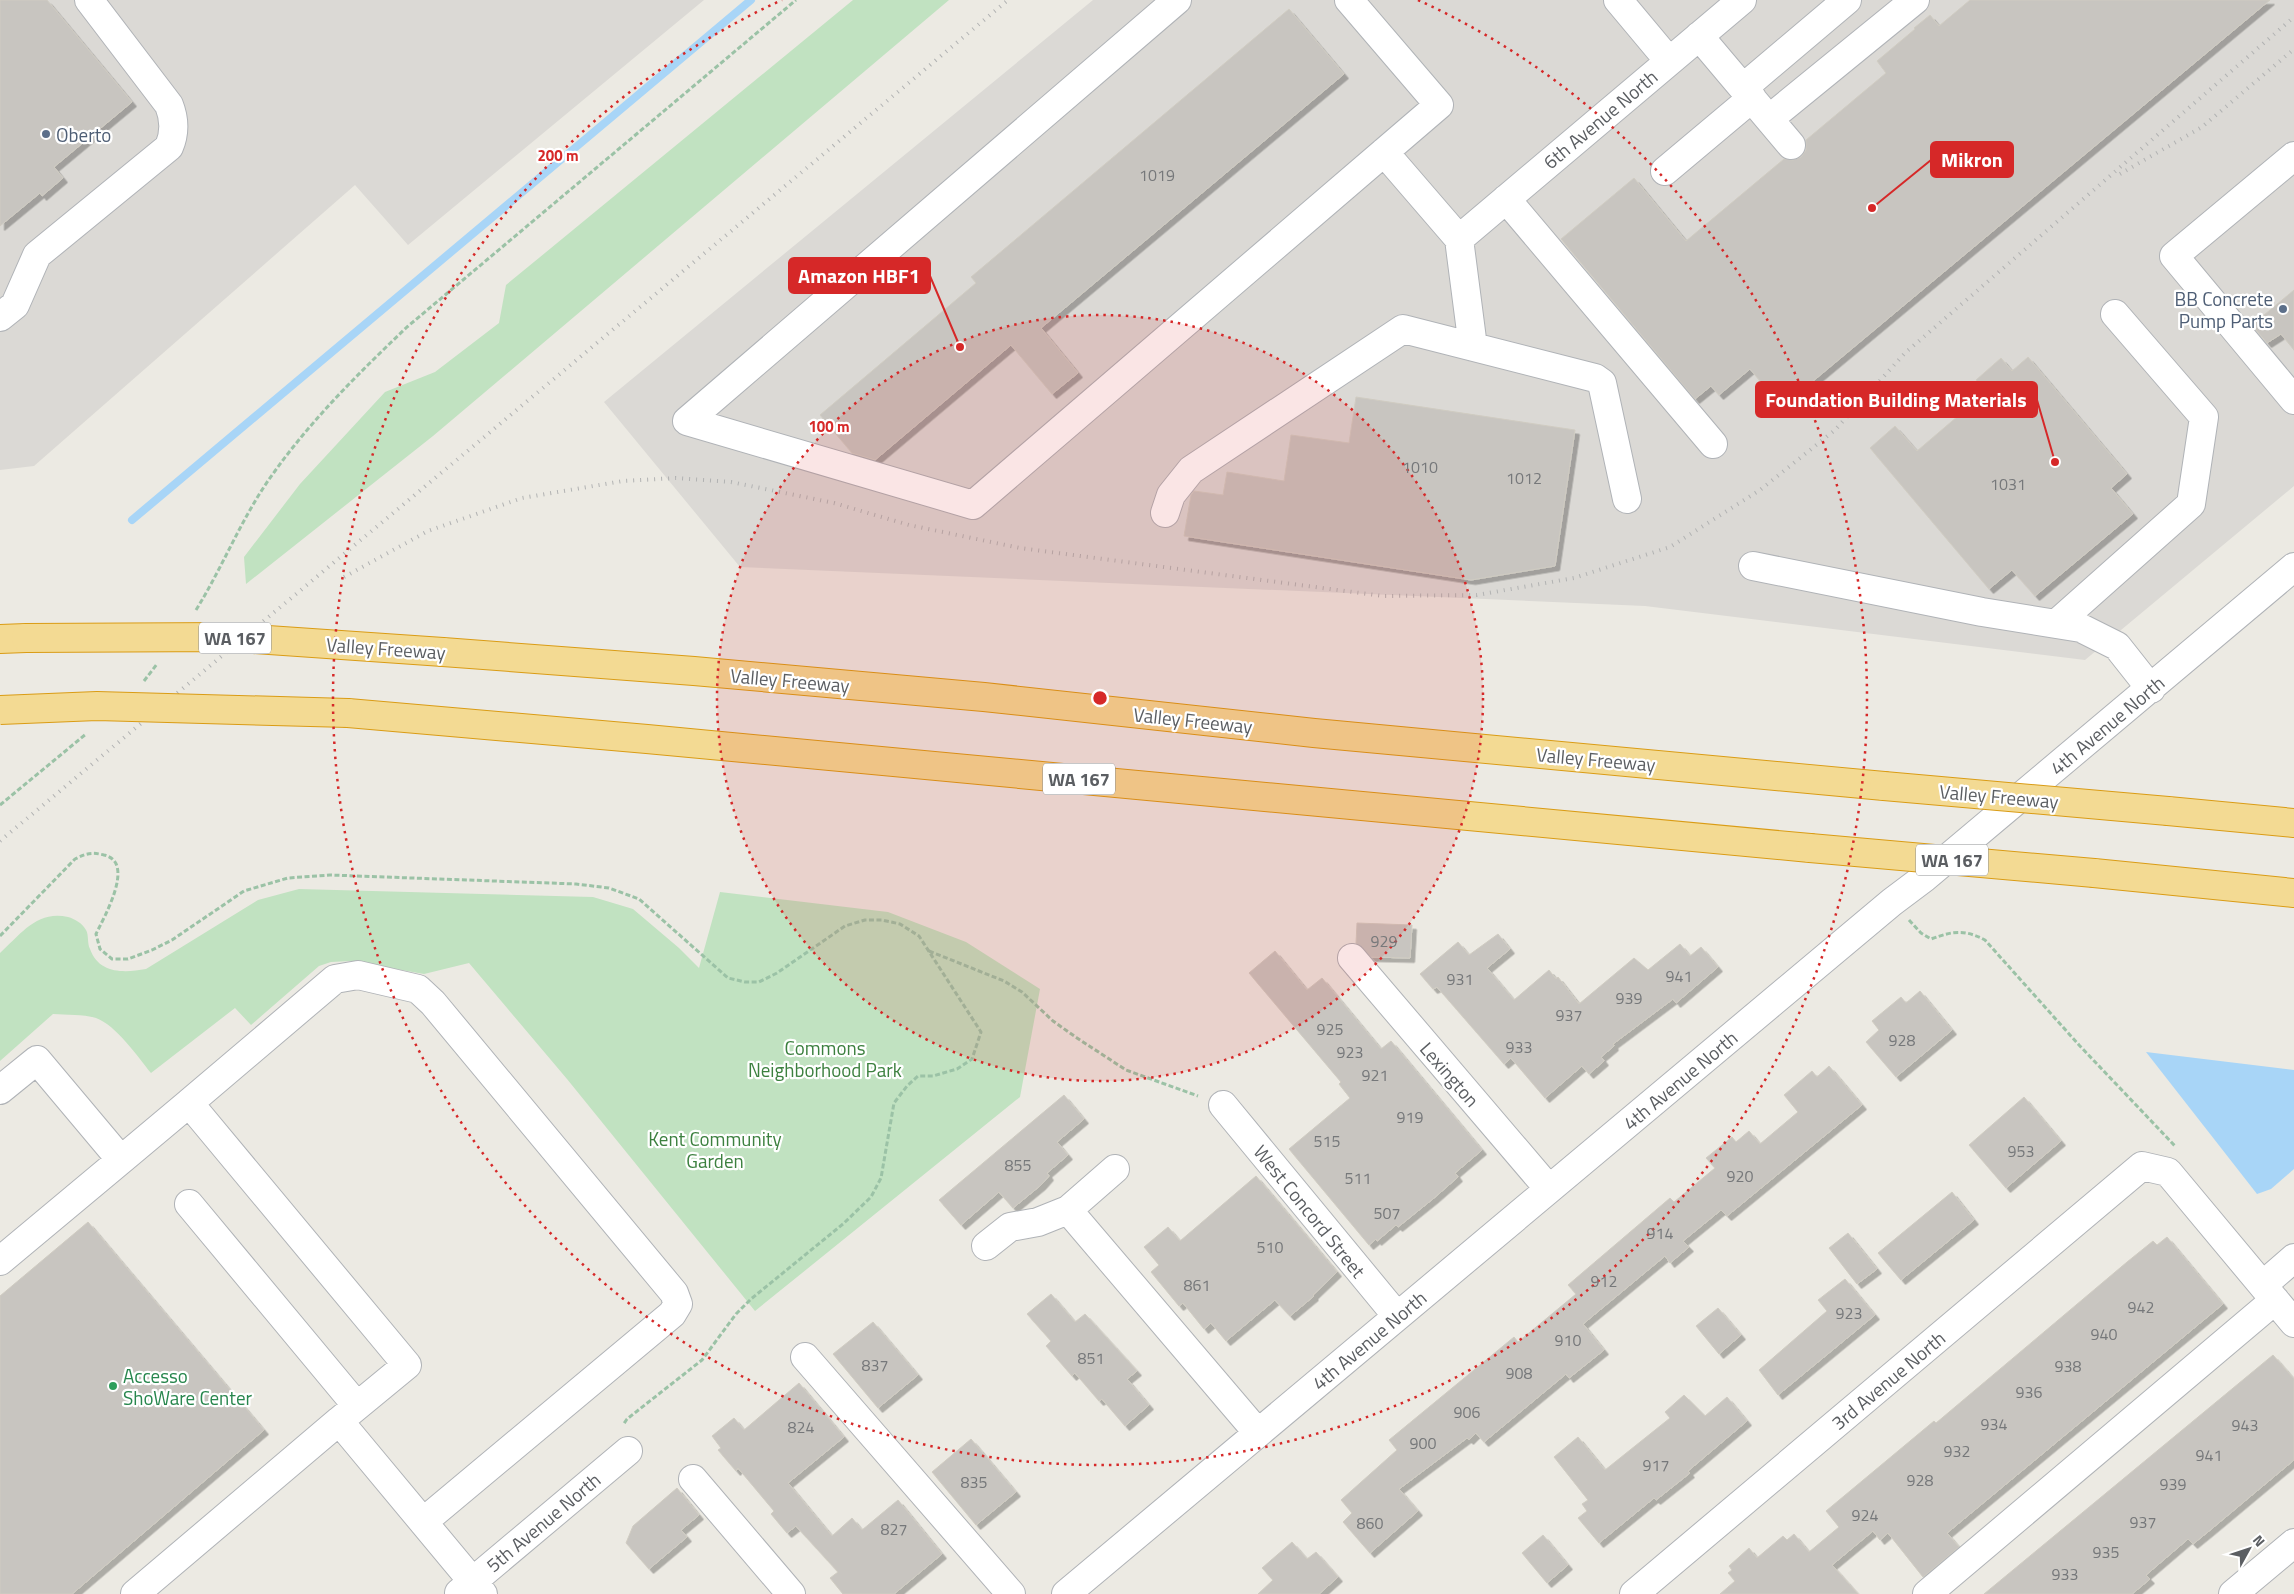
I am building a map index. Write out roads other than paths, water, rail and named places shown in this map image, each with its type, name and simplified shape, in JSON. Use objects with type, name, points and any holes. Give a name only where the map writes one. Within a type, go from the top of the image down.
[{"type":"highway","name":"Valley Freeway","points":[[13,638],[225,637],[694,671],[984,697],[1314,733],[2294,823]]},
{"type":"highway","name":"WA 167","points":[[0,710],[97,706],[348,713],[657,740],[2294,893]]},
{"type":"street","points":[[0,317],[15,305],[38,255],[169,147],[174,136],[173,114],[169,105],[89,0]]},
{"type":"street","points":[[1177,0],[687,421],[973,505],[1439,105],[1349,0]]},
{"type":"street","points":[[1618,0],[1670,61]]},
{"type":"street","name":"6th Avenue North","points":[[1459,239],[1742,0]]},
{"type":"street","points":[[1665,171],[1847,0]]},
{"type":"street","points":[[1770,119],[1915,0]]},
{"type":"street","points":[[1699,36],[1791,145]]},
{"type":"street","points":[[1384,152],[1459,239],[1473,347]]},
{"type":"street","points":[[2294,156],[2174,256],[2294,400]]},
{"type":"street","points":[[1506,199],[1713,444]]},
{"type":"street","points":[[2056,624],[2191,504],[2204,417],[2115,314]]},
{"type":"street","points":[[1165,513],[1171,495],[1191,470],[1403,328],[1595,378],[1602,383],[1627,499]]},
{"type":"street","points":[[1753,566],[1982,612],[2081,628],[2116,646],[2151,688]]},
{"type":"street","name":"4th Avenue North","points":[[1066,1594],[2294,567]]},
{"type":"street","name":"Lexington","points":[[1352,958],[1549,1189]]},
{"type":"street","points":[[0,1262],[335,979],[358,975],[418,989],[439,1011],[674,1293],[678,1304],[672,1314],[424,1522]]},
{"type":"street","points":[[0,1090],[37,1060],[121,1160]]},
{"type":"street","points":[[135,1594],[407,1365],[189,1103]]},
{"type":"street","name":"West Concord Street","points":[[1223,1105],[1397,1316]]},
{"type":"street","name":"3rd Avenue North","points":[[1634,1594],[2142,1166],[2168,1172],[2269,1293]]},
{"type":"street","points":[[986,1246],[1010,1227],[1038,1222],[1068,1210],[1115,1169]]},
{"type":"street","points":[[190,1204],[348,1414],[471,1590]]},
{"type":"street","points":[[1068,1210],[1258,1433]]},
{"type":"street","points":[[1927,1594],[2269,1293],[2294,1258]]},
{"type":"street","points":[[2269,1293],[2294,1322]]},
{"type":"street","points":[[805,1357],[1011,1594]]},
{"type":"street","name":"5th Avenue North","points":[[471,1590],[628,1451]]},
{"type":"street","points":[[693,1479],[791,1594]]},
{"type":"street","points":[[2232,1594],[2294,1543]]},
{"type":"water","points":[[2146,1052],[2294,1070],[2294,1169],[2271,1189],[2257,1194]]},
{"type":"waterway","points":[[132,520],[751,0]]},
{"type":"railway","points":[[0,841],[1008,0]]},
{"type":"railway","points":[[344,577],[428,531],[522,498],[623,481],[676,478],[731,482],[834,503],[909,525],[1020,548],[1383,596],[1477,595],[1574,578],[1670,547],[1760,490],[1835,430],[1905,353],[2294,17]]},
{"type":"railway","points":[[2120,174],[2202,127],[2294,49]]},
{"type":"place","name":"Oberto","points":[[46,134]]},
{"type":"place","name":"Mikron","points":[[1872,208]]},
{"type":"place","name":"BB Concrete Pump Parts","points":[[2283,309]]},
{"type":"place","name":"Amazon HBF1","points":[[960,347]]},
{"type":"place","name":"Foundation Building Materials","points":[[2055,462]]},
{"type":"place","name":"Accesso ShoWare Center","points":[[113,1386]]},
{"type":"park label","name":"Commons Neighborhood Park","points":[[825,1058]]},
{"type":"park label","name":"Kent Community Garden","points":[[715,1149]]}]
